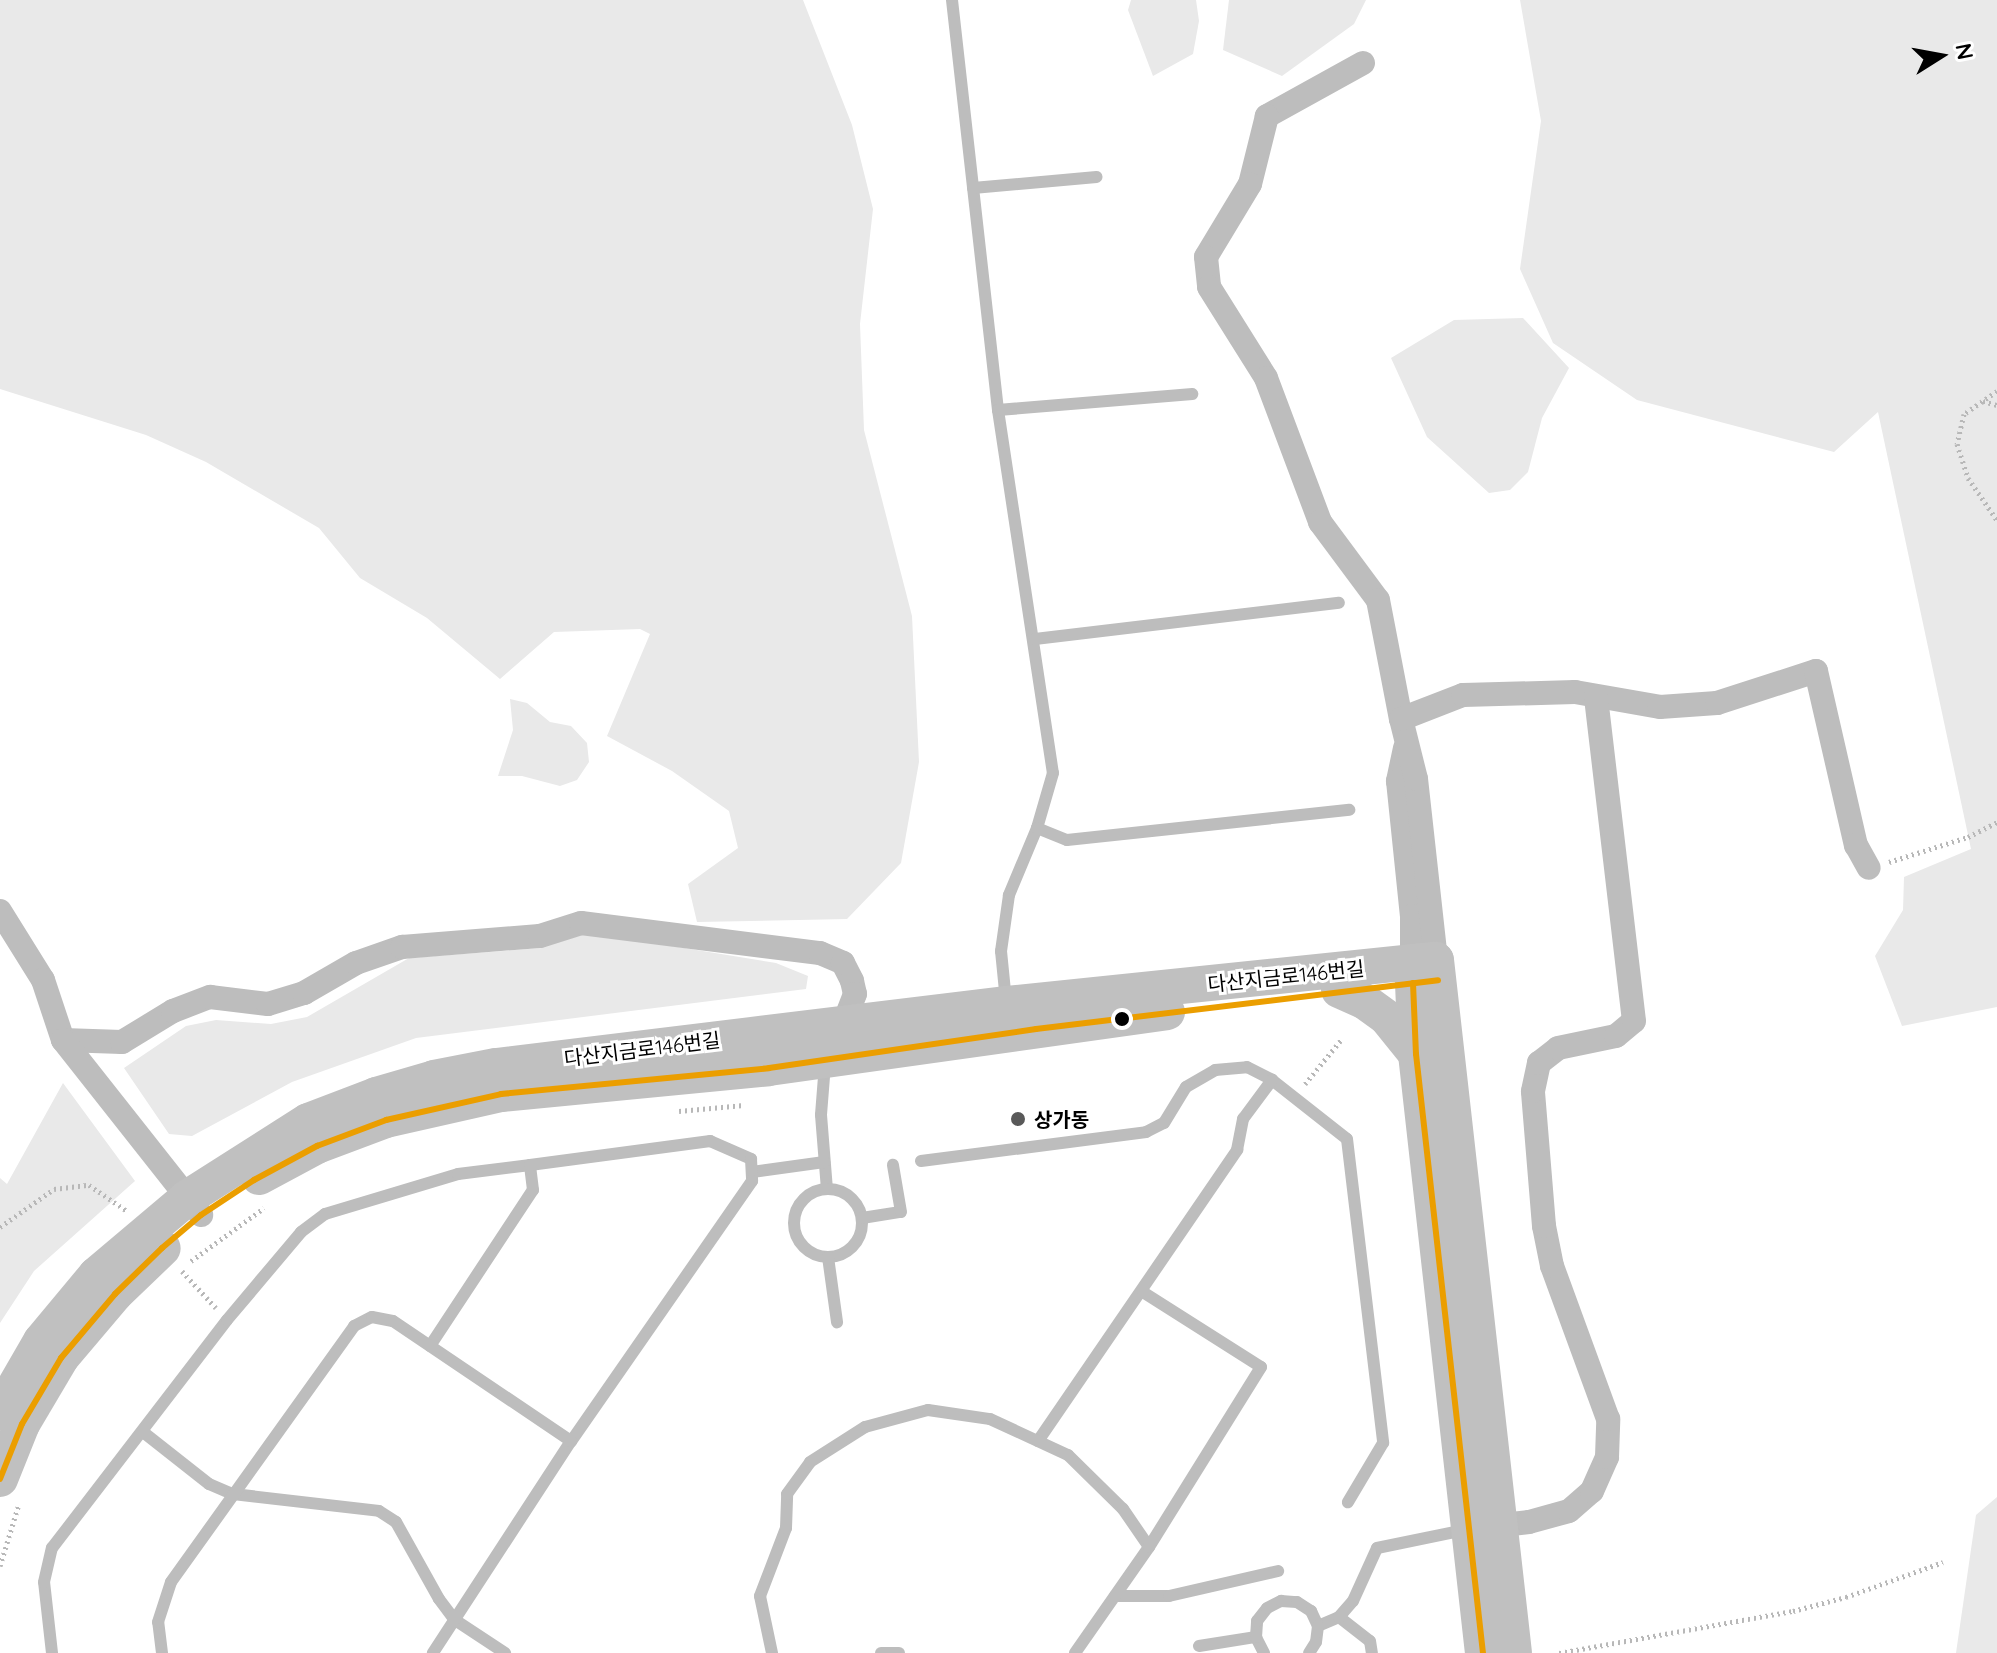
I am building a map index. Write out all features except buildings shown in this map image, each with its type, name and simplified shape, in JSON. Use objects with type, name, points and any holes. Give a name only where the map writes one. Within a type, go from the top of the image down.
[{"type":"street","points":[[1363,63],[1267,116],[1250,184],[1206,257],[1209,287],[1266,378],[1320,522],[1378,600],[1405,748],[1416,779],[1425,972],[1484,1527],[1483,1653]]},
{"type":"street","points":[[1401,719],[1463,695],[1575,692],[1660,707],[1717,703],[1816,671],[1856,845],[1869,868]]},
{"type":"street","points":[[1484,1527],[1569,1511],[1592,1491],[1607,1457],[1608,1419],[1552,1266],[1544,1226],[1533,1091],[1539,1063],[1558,1048],[1616,1036],[1634,1021],[1596,696]]},
{"type":"street","points":[[0,911],[43,980],[63,1040],[194,1207]]},
{"type":"street","points":[[63,1040],[122,1042],[173,1011],[210,997],[268,1004],[304,993],[356,963],[402,947],[540,936],[581,923],[820,953],[843,963],[855,994],[834,1043]]},
{"type":"street","points":[[1425,972],[1416,1054],[1484,1527],[1514,1653]]},
{"type":"street","name":"다산지금로146번길","points":[[0,1412],[41,1341],[96,1275],[194,1207],[308,1121],[434,1078],[496,1066],[1036,1029],[1339,990],[1425,972]]},
{"type":"street","name":"다산지금로146번길","points":[[834,1043],[1007,1004],[1425,972]]},
{"type":"street","points":[[1339,990],[1364,1001],[1387,1018],[1416,1054]]},
{"type":"street","name":"다산지금로146번길","points":[[10,1489],[22,1424],[61,1358],[194,1207]]},
{"type":"lane","points":[[952,0],[998,410],[1053,773],[1037,828],[1009,895],[1001,951],[1007,1004]]},
{"type":"lane","points":[[973,188],[1097,177]]},
{"type":"lane","points":[[998,410],[1192,394]]},
{"type":"lane","points":[[1035,639],[1339,603]]},
{"type":"lane","points":[[1037,828],[1067,840],[1349,810]]},
{"type":"lane","points":[[827,1189],[821,1115],[834,1043]]},
{"type":"lane","points":[[921,1161],[1146,1132],[1164,1123],[1186,1087],[1215,1070],[1247,1067],[1295,1097],[1347,1139],[1383,1443],[1348,1502]]},
{"type":"lane","points":[[1038,1441],[1143,1292],[1237,1150],[1243,1119],[1272,1080]]},
{"type":"lane","points":[[52,1653],[44,1582],[52,1548],[227,1320],[301,1232],[325,1214],[458,1174],[710,1141],[751,1159],[752,1181],[571,1441],[433,1653]]},
{"type":"lane","points":[[752,1172],[824,1162]]},
{"type":"lane","points":[[430,1346],[533,1190],[530,1165]]},
{"type":"lane","points":[[862,1218],[901,1212],[893,1165]]},
{"type":"lane","points":[[827,1189],[843,1192],[855,1202],[862,1218],[861,1234],[852,1248],[838,1257],[807,1250],[797,1237],[794,1221],[799,1205],[811,1193],[827,1189]]},
{"type":"lane","points":[[828,1257],[837,1322]]},
{"type":"lane","points":[[1075,1653],[1149,1547],[1261,1367],[1143,1292]]},
{"type":"lane","points":[[162,1653],[158,1622],[171,1582],[354,1326],[372,1317],[393,1321],[571,1441]]},
{"type":"lane","points":[[772,1653],[760,1596],[786,1528],[787,1494],[810,1462],[865,1427],[928,1410],[990,1419],[1068,1455],[1123,1509],[1149,1547]]},
{"type":"lane","points":[[143,1432],[209,1484],[233,1494],[379,1511],[396,1522],[455,1620],[505,1653]]},
{"type":"lane","points":[[1318,1626],[1339,1617],[1353,1601],[1377,1548],[1484,1527]]},
{"type":"lane","points":[[1115,1596],[1169,1596],[1278,1571]]},
{"type":"lane","points":[[1264,1653],[1256,1637],[1257,1621],[1267,1608],[1281,1601],[1297,1602],[1311,1611],[1318,1626],[1316,1642],[1309,1653]]},
{"type":"lane","points":[[1339,1617],[1370,1641],[1372,1653]]},
{"type":"lane","points":[[1199,1646],[1256,1637]]},
{"type":"lane","points":[[881,1653],[899,1653]]},
{"type":"path","points":[[1997,391],[1964,414],[1957,444],[1968,478],[1997,520]]},
{"type":"path","points":[[1983,401],[1997,405]]},
{"type":"path","points":[[1869,868],[1968,837],[1997,822]]},
{"type":"path","points":[[1295,1097],[1341,1040]]},
{"type":"path","points":[[677,1111],[749,1104]]},
{"type":"path","points":[[0,1227],[54,1189],[89,1185],[137,1221]]},
{"type":"path","points":[[171,1280],[268,1205]]},
{"type":"path","points":[[181,1270],[227,1320]]},
{"type":"path","points":[[0,1566],[10,1489]]},
{"type":"path","points":[[1559,1653],[1793,1611],[1943,1562]]},
{"type":"shaded area","points":[[0,0],[803,0],[852,125],[873,209],[860,324],[864,430],[912,616],[919,762],[901,863],[847,919],[697,922],[688,884],[738,848],[729,811],[672,771],[607,736],[650,634],[640,629],[554,632],[500,679],[427,618],[360,578],[319,528],[206,462],[146,435],[0,389]]},
{"type":"shaded area","points":[[1131,0],[1196,0],[1199,21],[1193,54],[1153,76],[1128,10]]},
{"type":"shaded area","points":[[1229,0],[1366,0],[1354,24],[1282,76],[1223,50]]},
{"type":"shaded area","points":[[1520,0],[1997,0],[1997,1007],[1902,1026],[1875,956],[1903,910],[1904,877],[1971,849],[1878,412],[1834,452],[1637,400],[1553,343],[1520,269],[1541,121]]},
{"type":"shaded area","points":[[1523,318],[1569,368],[1542,418],[1528,472],[1510,490],[1489,493],[1427,437],[1391,358],[1454,320]]},
{"type":"shaded area","points":[[510,699],[527,703],[550,722],[571,726],[587,743],[589,762],[577,780],[560,786],[522,776],[498,776],[513,730]]},
{"type":"shaded area","points":[[580,931],[776,963],[808,976],[806,989],[416,1038],[292,1082],[192,1136],[169,1134],[124,1068],[186,1026],[216,1020],[271,1024],[307,1017],[409,958],[542,948]]},
{"type":"shaded area","points":[[63,1083],[135,1181],[34,1271],[0,1323],[0,1178],[7,1184]]},
{"type":"shaded area","points":[[1997,1497],[1997,1653],[1956,1653],[1976,1515]]},
{"type":"transit line","points":[[0,1479],[22,1424],[61,1358],[115,1294],[162,1248],[201,1215],[254,1180],[317,1146],[386,1120],[501,1094],[769,1068],[1036,1029],[1438,980]]},
{"type":"transit line","points":[[1413,983],[1416,1054],[1483,1653]]},
{"type":"place","name":"상가동","points":[[1018,1119]]}]
